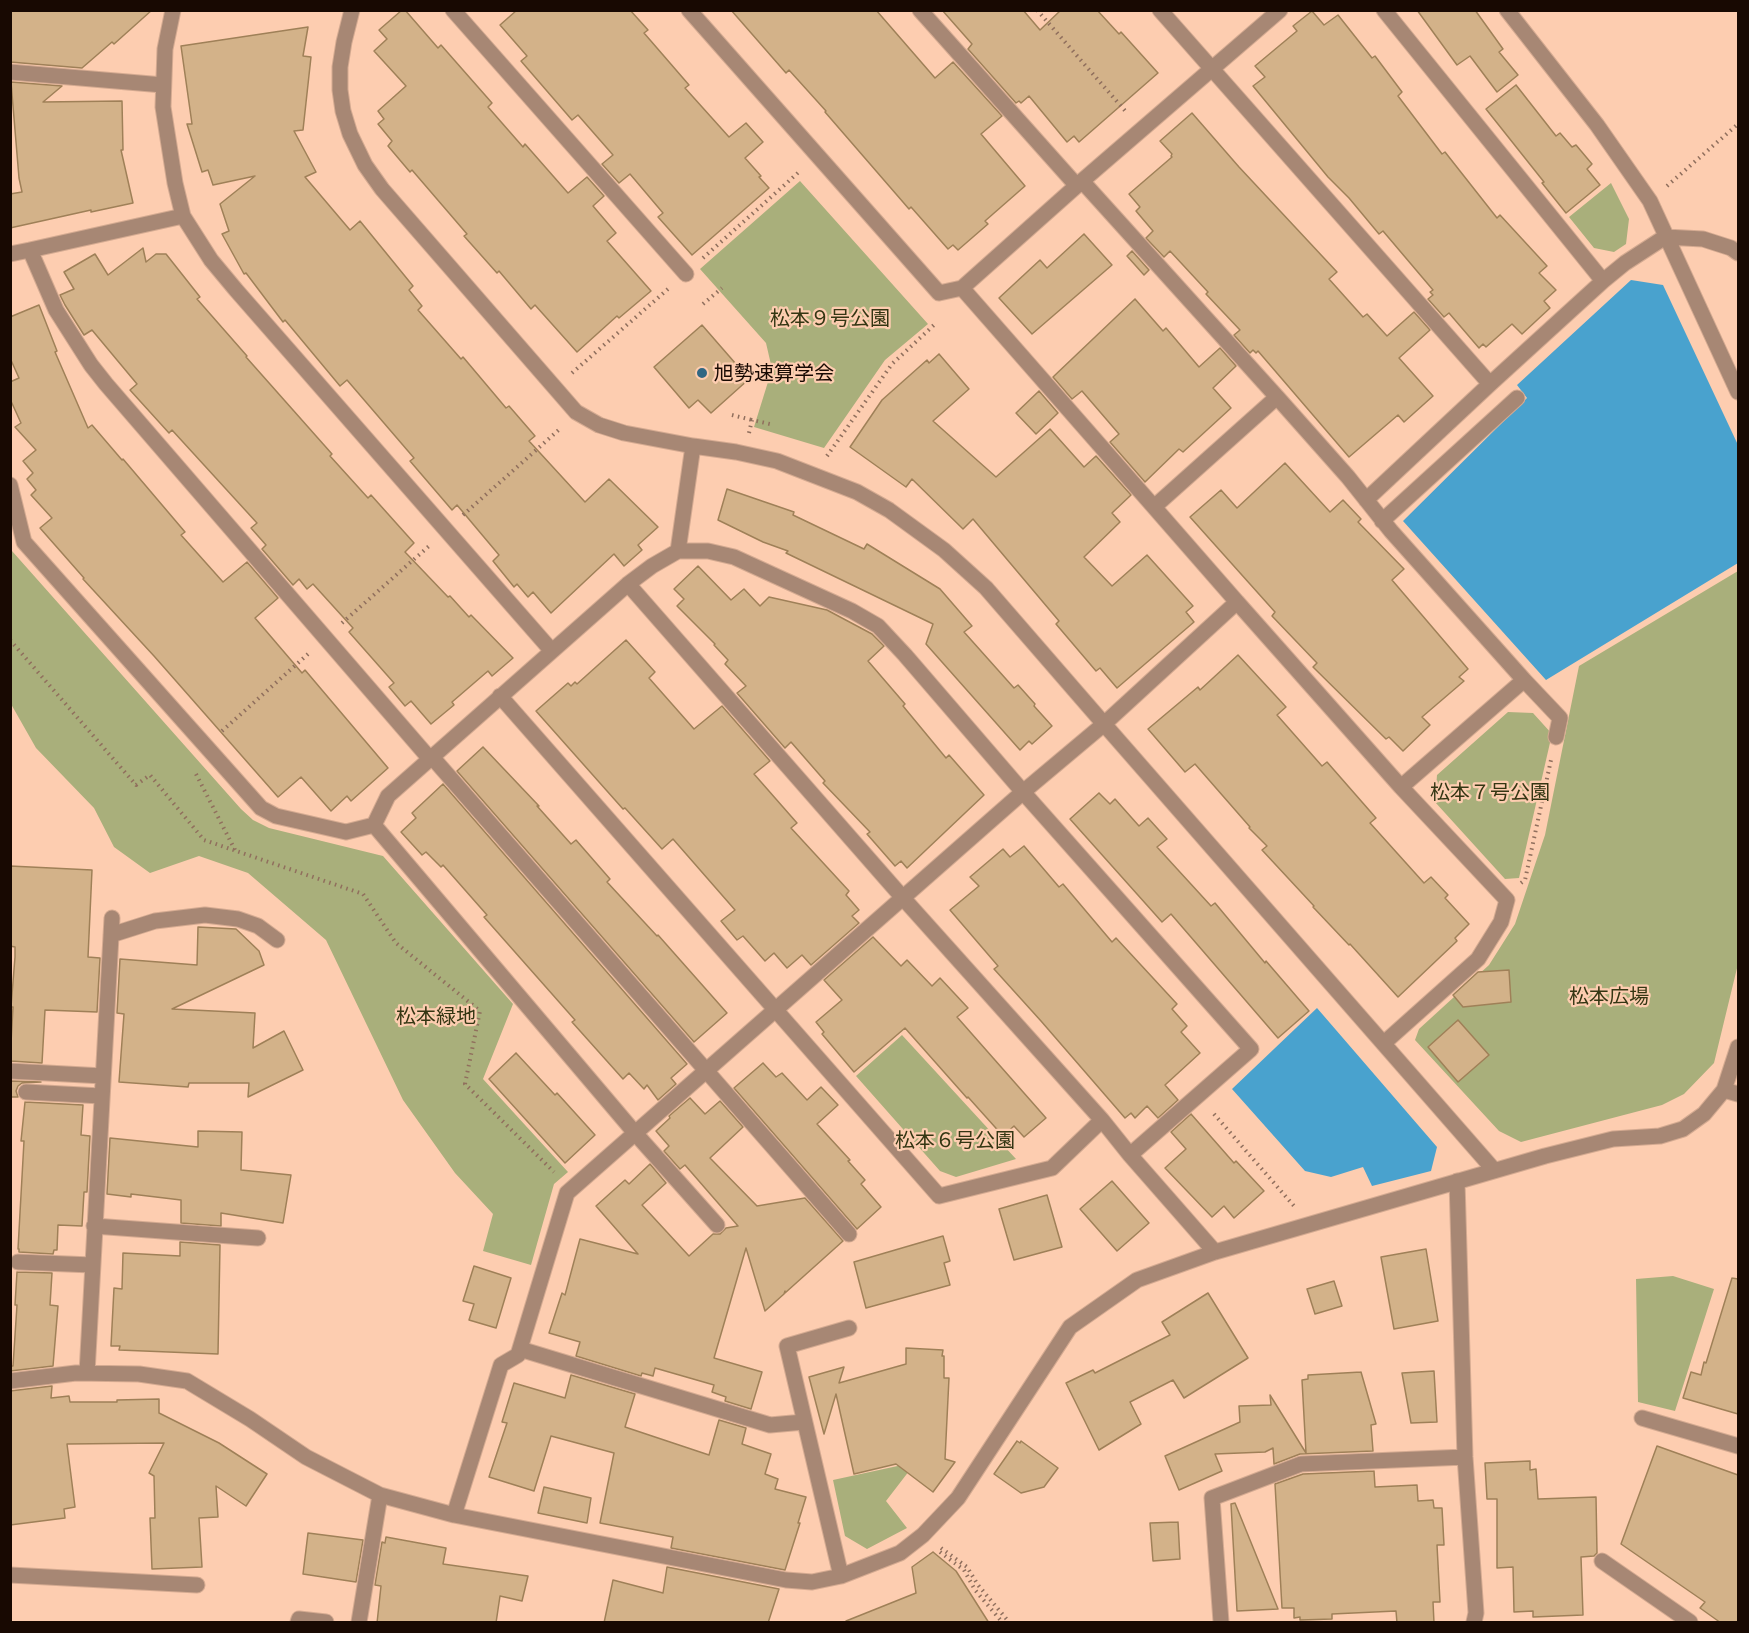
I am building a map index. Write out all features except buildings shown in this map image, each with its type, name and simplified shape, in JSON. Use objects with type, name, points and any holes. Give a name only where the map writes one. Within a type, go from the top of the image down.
[{"type":"street","points":[[173,10],[165,49],[163,107],[175,183],[183,216],[211,260],[551,651]]},
{"type":"street","points":[[352,10],[340,67],[340,90],[350,134],[365,165],[382,189],[576,412],[608,428],[777,461],[857,492],[889,510],[944,550],[986,588],[1494,1170]]},
{"type":"street","points":[[453,10],[686,274]]},
{"type":"street","points":[[689,10],[939,294],[962,288],[1280,10]]},
{"type":"street","points":[[920,10],[1277,397],[1348,477],[1382,521],[1560,718],[1556,737]]},
{"type":"street","points":[[1160,10],[1490,384]]},
{"type":"street","points":[[1384,10],[1603,281]]},
{"type":"street","points":[[1507,10],[1597,125],[1650,201],[1738,392]]},
{"type":"street","points":[[10,72],[163,85]]},
{"type":"street","points":[[10,254],[183,216]]},
{"type":"street","points":[[1366,500],[1490,384],[1625,263],[1665,237],[1703,239],[1731,248],[1738,253]]},
{"type":"street","points":[[30,250],[56,310],[91,365],[324,639],[849,1234]]},
{"type":"street","points":[[962,288],[1401,787],[1507,900],[1501,922],[1478,959],[1384,1043]]},
{"type":"street","points":[[1154,507],[1277,397]]},
{"type":"street","points":[[1382,521],[1517,398]]},
{"type":"street","points":[[678,550],[693,446]]},
{"type":"street","points":[[10,485],[24,542],[261,808],[276,816],[346,832],[374,825]]},
{"type":"street","points":[[374,825],[388,796],[551,651],[652,566],[678,550],[708,551],[734,557],[852,611],[878,626],[1251,1049],[1130,1155]]},
{"type":"street","points":[[628,584],[903,898],[1102,1120],[1215,1252]]},
{"type":"street","points":[[454,1515],[501,1365],[518,1354],[520,1350],[567,1193],[1023,792],[1104,724],[1237,602]]},
{"type":"street","points":[[1401,787],[1524,680]]},
{"type":"street","points":[[500,696],[939,1196],[1052,1168],[1102,1120]]},
{"type":"street","points":[[374,825],[635,1133],[717,1225]]},
{"type":"street","points":[[111,935],[155,921],[205,915],[238,919],[258,926],[278,940]]},
{"type":"street","points":[[87,1374],[112,918]]},
{"type":"street","points":[[10,1381],[76,1373],[139,1374],[187,1381],[250,1419],[306,1457],[380,1495],[454,1515],[786,1580],[812,1582],[841,1576],[900,1553],[922,1536],[958,1498],[1070,1327],[1137,1280],[1215,1252],[1494,1170],[1613,1139],[1660,1136],[1683,1129],[1731,1092],[1738,1047]]},
{"type":"street","points":[[10,1071],[103,1076]]},
{"type":"street","points":[[26,1092],[101,1096]]},
{"type":"street","points":[[1457,1181],[1465,1457],[1476,1613],[1474,1623]]},
{"type":"street","points":[[94,1226],[258,1238]]},
{"type":"street","points":[[18,1262],[92,1265]]},
{"type":"street","points":[[841,1576],[787,1346],[849,1328]]},
{"type":"street","points":[[520,1350],[770,1425],[804,1422]]},
{"type":"street","points":[[1642,1418],[1738,1446]]},
{"type":"street","points":[[1221,1623],[1212,1498],[1301,1464],[1465,1457]]},
{"type":"street","points":[[359,1623],[380,1495]]},
{"type":"street","points":[[1602,1561],[1690,1623]]},
{"type":"street","points":[[10,1575],[197,1585]]},
{"type":"street","points":[[298,1623],[299,1619],[326,1623]]},
{"type":"path","points":[[1037,10],[1129,116]]},
{"type":"path","points":[[1650,201],[1738,124]]},
{"type":"path","points":[[703,304],[722,288]]},
{"type":"path","points":[[826,456],[892,364],[934,325]]},
{"type":"path","points":[[732,415],[770,424]]},
{"type":"path","points":[[748,433],[752,420]]},
{"type":"path","points":[[205,746],[561,428]]},
{"type":"path","points":[[10,640],[136,785],[150,775],[204,840],[363,894],[396,943],[480,1011],[465,1084],[571,1190]]},
{"type":"path","points":[[1507,900],[1525,879],[1556,737]]},
{"type":"path","points":[[195,771],[235,851]]},
{"type":"path","points":[[1197,1096],[1310,1224]]},
{"type":"path","points":[[922,1536],[964,1570],[975,1590],[1002,1623]]},
{"type":"path","points":[[922,1536],[967,1567],[978,1585],[1009,1623]]},
{"type":"green space","name":"松本９号公園","points":[[800,181],[928,324],[885,360],[824,448],[754,427],[772,369],[766,343],[700,269]]},
{"type":"green space","points":[[1611,183],[1629,219],[1626,244],[1614,252],[1594,248],[1569,217]]},
{"type":"green space","name":"松本緑地","points":[[11,544],[12,551],[253,820],[269,828],[383,856],[513,1004],[483,1079],[568,1172],[554,1184],[531,1265],[483,1251],[493,1214],[455,1173],[403,1100],[326,940],[248,873],[199,856],[150,873],[114,847],[94,808],[36,748],[11,704]]},
{"type":"green space","name":"松本広場","points":[[1738,571],[1738,964],[1714,1063],[1684,1094],[1662,1105],[1521,1142],[1499,1131],[1415,1040],[1419,1029],[1489,965],[1515,924],[1545,835],[1579,666]]},
{"type":"green space","name":"松本７号公園","points":[[1508,712],[1533,713],[1552,734],[1519,878],[1505,879],[1435,802],[1437,775]]},
{"type":"green space","name":"松本６号公園","points":[[902,1035],[1016,1159],[956,1177],[940,1171],[856,1076]]},
{"type":"green space","points":[[1673,1276],[1714,1289],[1675,1411],[1638,1402],[1636,1279]]},
{"type":"green space","points":[[916,1462],[886,1501],[907,1528],[867,1549],[845,1536],[833,1480]]},
{"type":"water","points":[[1631,280],[1663,285],[1738,445],[1738,563],[1546,680],[1403,521],[1527,398],[1517,385]]},
{"type":"water","points":[[1317,1008],[1437,1147],[1431,1171],[1372,1186],[1363,1167],[1331,1177],[1305,1171],[1232,1089]]},
{"type":"place","name":"旭勢速算学会","points":[[702,373]]}]
